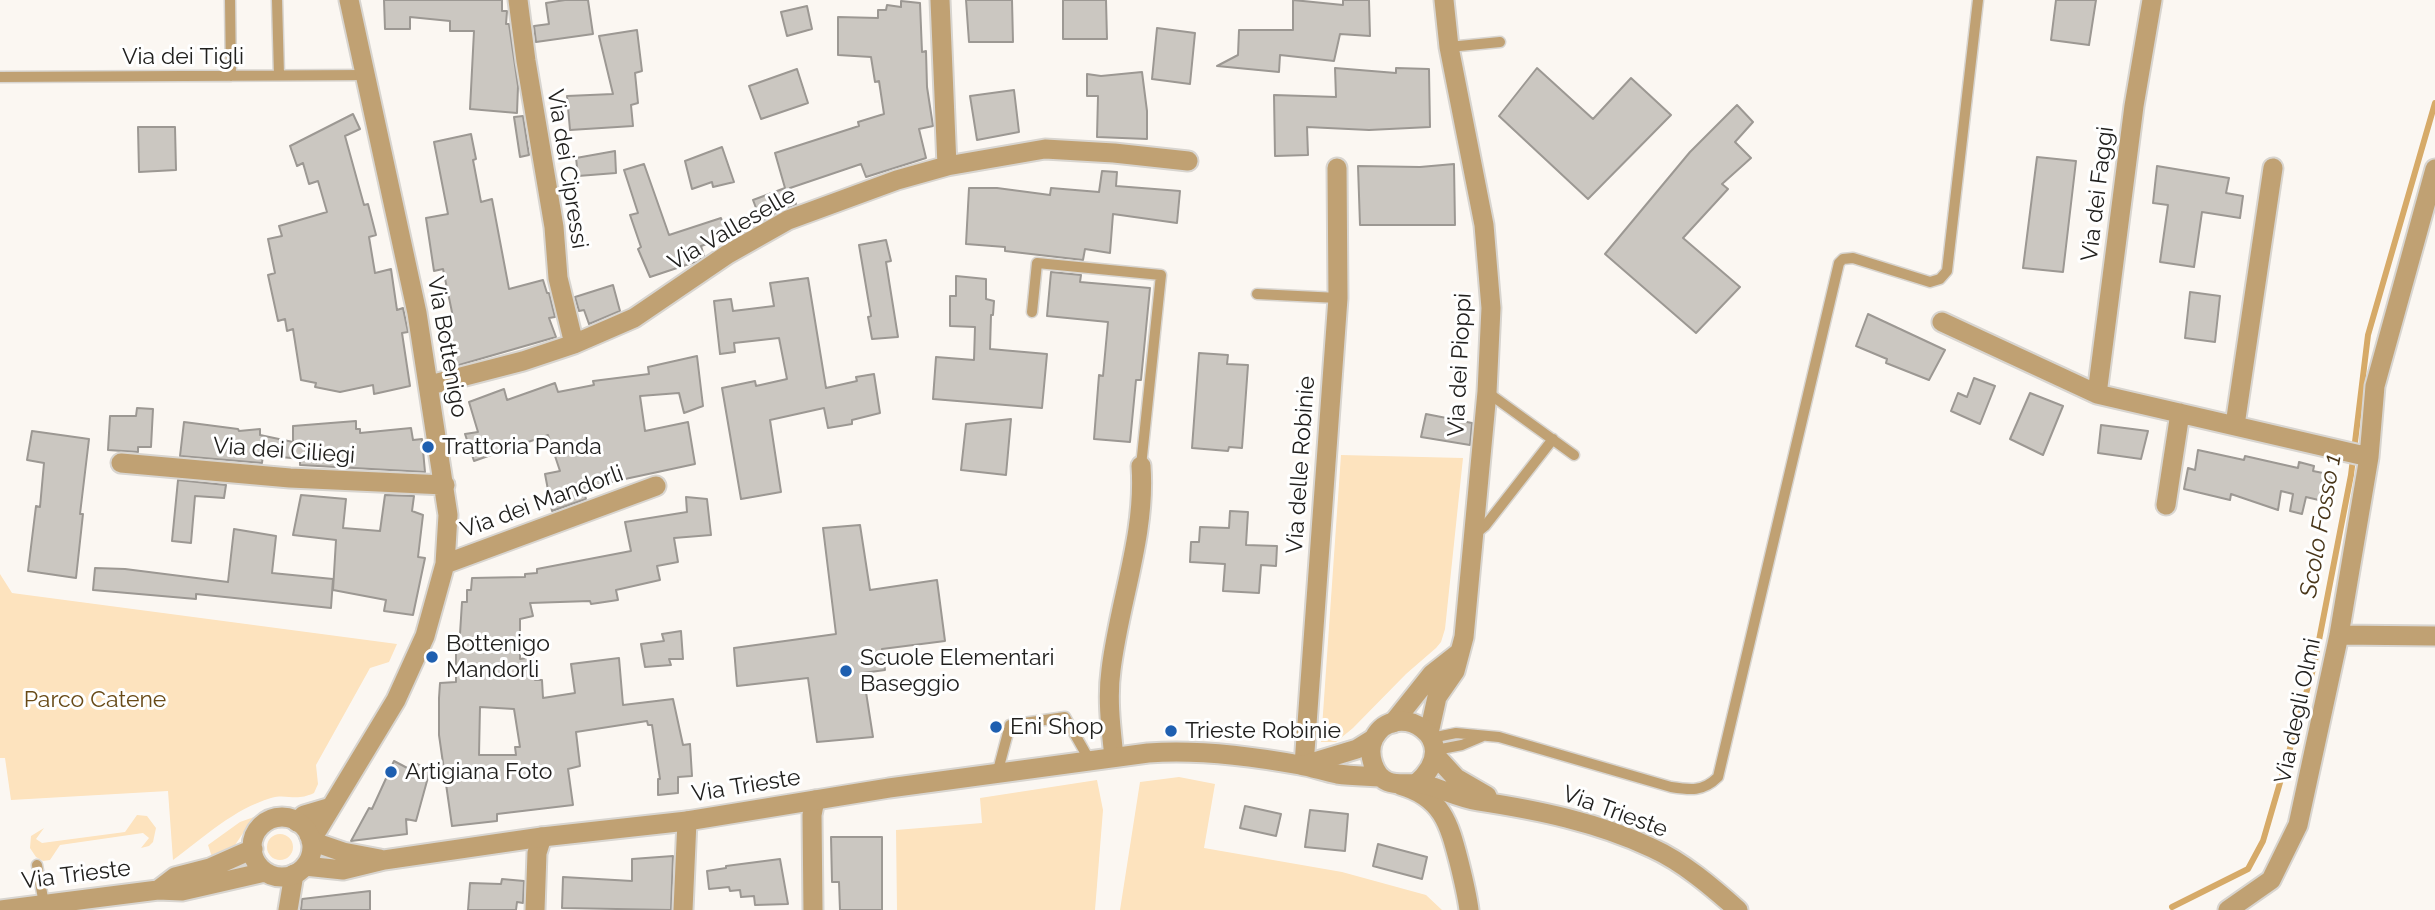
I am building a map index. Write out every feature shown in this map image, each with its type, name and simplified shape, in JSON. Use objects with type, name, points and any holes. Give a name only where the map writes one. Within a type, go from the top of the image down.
[{"type":"street","name":"Via Bottenigo","points":[[306,832],[304,816],[331,807],[396,700],[425,636],[445,564],[448,515],[417,313],[349,0]]},
{"type":"street","name":"Via dei Cipressi","points":[[518,0],[554,227],[558,278],[574,344]]},
{"type":"street","points":[[940,0],[947,166]]},
{"type":"street","name":"Via dei Pioppi","points":[[1433,744],[1437,697],[1455,671],[1464,637],[1487,392],[1491,308],[1484,225],[1449,47],[1444,0]]},
{"type":"street","name":"Via dei Faggi","points":[[2097,394],[2134,106],[2151,0]]},
{"type":"street","name":"Via Valleselle","points":[[430,385],[523,361],[574,344],[635,318],[729,254],[788,220],[897,180],[947,166],[1045,149],[1188,161]]},
{"type":"street","name":"Via delle Robinie","points":[[1304,765],[1338,298],[1337,168]]},
{"type":"street","points":[[2235,425],[2273,168]]},
{"type":"street","name":"Via degli Olmi","points":[[2228,910],[2271,880],[2298,825],[2339,635],[2375,386],[2435,169]]},
{"type":"street","points":[[1942,323],[2097,394],[2365,457]]},
{"type":"street","points":[[2166,505],[2180,413]]},
{"type":"street","name":"Via dei Ciliegi","points":[[121,463],[290,478],[445,485]]},
{"type":"street","points":[[1114,757],[1110,711],[1111,671],[1143,496],[1141,467]]},
{"type":"street","name":"Via dei Mandorli","points":[[445,564],[656,486]]},
{"type":"street","points":[[2339,635],[2435,636]]},
{"type":"street","points":[[1393,723],[1432,674],[1460,652]]},
{"type":"street","name":"Via Trieste","points":[[1304,765],[1357,749],[1393,723],[1407,722],[1417,724],[1456,778],[1478,796]]},
{"type":"street","points":[[1373,739],[1371,759],[1374,769],[1381,777]]},
{"type":"street","points":[[1433,744],[1430,771],[1408,784],[1429,799],[1446,820],[1454,842],[1469,910]]},
{"type":"street","name":"Via Trieste","points":[[300,870],[343,870],[384,860],[542,837],[687,821],[1114,757],[1177,751],[1220,753],[1304,765],[1340,774],[1381,777],[1561,816],[1653,848],[1705,882],[1738,910]]},
{"type":"street","points":[[813,910],[812,815],[815,800]]},
{"type":"street","points":[[288,910],[300,870],[312,852],[306,832],[285,818],[267,822],[257,831],[254,858],[265,872],[282,877],[300,870]]},
{"type":"street","points":[[682,910],[687,821]]},
{"type":"street","name":"Via Trieste","points":[[306,832],[344,852],[384,860]]},
{"type":"street","points":[[535,910],[537,853],[542,837]]},
{"type":"street","name":"Via Trieste","points":[[158,890],[175,877],[210,868],[253,849]]},
{"type":"street","name":"Via Trieste","points":[[1,910],[158,890],[182,891],[265,872]]},
{"type":"lane","points":[[230,0],[232,76]]},
{"type":"lane","points":[[277,0],[279,75]]},
{"type":"lane","points":[[1433,744],[1462,745],[1485,736],[1514,740],[1671,788],[1697,790],[1718,777],[1839,263],[1843,259],[1853,258],[1927,282],[1937,280],[1947,271],[1978,0]]},
{"type":"lane","points":[[1449,47],[1500,42]]},
{"type":"lane","name":"Via dei Tigli","points":[[0,77],[366,75]]},
{"type":"lane","points":[[1032,312],[1037,263],[1160,275],[1141,467]]},
{"type":"lane","points":[[1257,294],[1338,298]]},
{"type":"lane","points":[[1487,392],[1574,455]]},
{"type":"lane","points":[[1473,535],[1485,526],[1553,439]]},
{"type":"lane","points":[[997,774],[1010,725],[1065,717],[1090,761]]},
{"type":"lane","points":[[37,865],[44,904]]},
{"type":"green space","points":[[1341,455],[1463,458],[1445,629],[1441,642],[1353,728],[1336,742],[1321,742]]},
{"type":"green space","name":"Parco Catene","points":[[0,574],[12,593],[397,644],[389,662],[370,668],[316,765],[318,784],[314,793],[302,797],[277,797],[244,809],[173,860],[168,791],[11,800],[5,758],[0,758]]},
{"type":"green space","points":[[1179,777],[1215,784],[1204,848],[1342,872],[1426,895],[1442,910],[1120,910],[1140,782]]},
{"type":"green space","points":[[1097,780],[1103,810],[1095,910],[897,910],[896,830],[982,823],[980,798]]},
{"type":"green space","points":[[137,815],[147,816],[156,828],[153,842],[149,846],[141,848],[149,838],[143,833],[60,845],[50,860],[43,861],[36,857],[30,848],[31,836],[44,828],[36,839],[42,843],[125,832]]},
{"type":"green space","points":[[254,817],[233,848],[213,860],[208,845],[240,822]]},
{"type":"green space","points":[[280,834],[289,838],[293,847],[289,856],[280,860],[271,856],[267,847],[271,838]]},
{"type":"building","points":[[384,0],[502,0],[502,11],[507,11],[506,24],[509,24],[518,86],[517,113],[470,109],[474,31],[450,31],[450,21],[410,17],[410,29],[385,29]]},
{"type":"building","points":[[588,0],[593,34],[536,42],[534,26],[549,24],[546,3]]},
{"type":"building","points":[[966,0],[1012,0],[1013,42],[969,42]]},
{"type":"building","points":[[1063,0],[1106,0],[1107,39],[1063,39]]},
{"type":"building","points":[[1293,0],[1343,5],[1343,0],[1369,0],[1370,36],[1340,34],[1334,61],[1280,55],[1279,72],[1217,66],[1238,55],[1239,30],[1293,30]]},
{"type":"building","points":[[2056,0],[2096,0],[2089,45],[2051,40]]},
{"type":"building","points":[[901,1],[920,3],[922,52],[926,51],[927,87],[933,126],[919,129],[926,158],[866,177],[861,164],[790,188],[796,204],[761,221],[753,200],[785,188],[775,153],[859,126],[858,122],[884,114],[879,81],[875,82],[871,57],[838,55],[838,17],[878,18],[878,10],[886,10],[887,5],[901,7]]},
{"type":"building","points":[[807,6],[812,29],[787,36],[781,12]]},
{"type":"building","points":[[1157,28],[1195,33],[1190,84],[1152,79]]},
{"type":"building","points":[[637,30],[642,71],[635,73],[638,103],[631,105],[633,126],[570,130],[567,96],[613,94],[599,36]]},
{"type":"building","points":[[1335,68],[1396,73],[1396,68],[1429,69],[1430,127],[1369,130],[1307,127],[1308,155],[1275,156],[1274,95],[1336,97]]},
{"type":"building","points":[[1537,68],[1593,119],[1631,78],[1671,115],[1588,199],[1499,116]]},
{"type":"building","points":[[797,69],[808,103],[761,119],[749,86]]},
{"type":"building","points":[[1142,72],[1147,139],[1097,137],[1098,96],[1087,96],[1087,74],[1101,76]]},
{"type":"building","points":[[1014,90],[1019,132],[977,140],[970,96]]},
{"type":"building","points":[[1737,105],[1753,122],[1735,142],[1751,158],[1722,184],[1728,189],[1683,238],[1740,287],[1696,333],[1605,254],[1690,152]]},
{"type":"building","points":[[353,114],[360,129],[345,136],[364,205],[368,204],[376,235],[369,237],[375,273],[391,269],[397,310],[403,308],[408,332],[402,333],[410,386],[374,394],[373,385],[340,392],[315,387],[316,383],[301,380],[293,329],[287,331],[285,319],[278,321],[268,275],[275,273],[268,239],[282,236],[279,226],[327,212],[318,181],[309,184],[303,163],[297,166],[290,146]]},
{"type":"building","points":[[523,116],[529,155],[520,157],[514,117]]},
{"type":"building","points":[[138,127],[175,127],[176,170],[139,172]]},
{"type":"building","points":[[471,134],[481,202],[492,199],[509,289],[543,280],[555,317],[549,318],[556,337],[452,367],[442,319],[453,317],[443,269],[434,271],[426,218],[448,214],[434,142]]},
{"type":"building","points":[[722,147],[734,182],[713,187],[712,182],[692,189],[685,161]]},
{"type":"building","points":[[615,151],[616,173],[578,176],[576,158]]},
{"type":"building","points":[[2037,157],[2076,161],[2063,272],[2023,268]]},
{"type":"building","points":[[644,164],[669,235],[721,218],[728,237],[701,246],[704,256],[695,262],[650,277],[638,249],[641,247],[630,215],[638,213],[624,170]]},
{"type":"building","points":[[1454,164],[1455,225],[1360,225],[1358,166],[1420,167]]},
{"type":"building","points":[[2157,166],[2229,178],[2226,193],[2243,196],[2240,218],[2202,212],[2194,267],[2160,262],[2168,205],[2153,203]]},
{"type":"building","points":[[1102,171],[1117,172],[1116,186],[1180,191],[1177,223],[1113,214],[1110,253],[1085,249],[1083,260],[1005,251],[1005,247],[966,244],[969,188],[997,188],[1050,195],[1051,188],[1099,192]]},
{"type":"building","points":[[886,240],[891,261],[886,262],[898,337],[872,339],[868,317],[871,316],[859,245]]},
{"type":"building","points":[[1051,272],[1081,275],[1080,282],[1150,288],[1141,380],[1136,380],[1130,442],[1094,439],[1099,375],[1103,376],[1108,322],[1047,316]]},
{"type":"building","points":[[956,276],[986,279],[986,299],[994,301],[990,349],[1047,354],[1042,408],[933,399],[936,357],[974,360],[975,327],[950,326],[950,296],[956,296]]},
{"type":"building","points":[[808,278],[826,388],[857,381],[856,377],[874,374],[880,413],[852,420],[852,424],[828,428],[824,408],[770,420],[781,492],[741,499],[722,388],[755,381],[756,386],[787,379],[779,338],[734,343],[735,352],[720,354],[714,301],[731,299],[733,311],[774,306],[770,283]]},
{"type":"building","points":[[613,285],[620,311],[589,324],[584,310],[579,311],[575,297]]},
{"type":"building","points":[[2190,292],[2220,296],[2215,342],[2185,338]]},
{"type":"building","points":[[1868,314],[1945,350],[1929,380],[1886,363],[1887,359],[1856,346]]},
{"type":"building","points":[[1199,353],[1228,355],[1227,364],[1248,365],[1242,448],[1229,447],[1228,451],[1192,448]]},
{"type":"building","points":[[697,356],[703,406],[684,413],[679,393],[640,396],[645,431],[688,422],[695,464],[583,488],[586,499],[552,511],[545,474],[560,471],[548,435],[474,461],[465,434],[478,432],[469,402],[504,389],[507,400],[555,383],[558,392],[594,385],[593,381],[649,374],[648,367]]},
{"type":"building","points":[[1974,378],[1995,386],[1980,424],[1951,411],[1958,393],[1967,397]]},
{"type":"building","points":[[2030,393],[2063,406],[2043,455],[2010,439]]},
{"type":"building","points":[[137,408],[153,409],[151,447],[138,447],[138,452],[108,450],[110,416],[136,416]]},
{"type":"building","points":[[1426,414],[1472,423],[1470,445],[1421,437]]},
{"type":"building","points":[[1011,419],[1006,475],[961,470],[966,424]]},
{"type":"building","points":[[356,421],[356,429],[360,429],[360,433],[411,428],[413,440],[422,439],[425,472],[300,465],[300,459],[263,455],[262,463],[180,456],[184,422],[239,431],[260,429],[260,435],[293,442],[293,426]]},
{"type":"building","points":[[2101,425],[2148,431],[2141,459],[2098,453]]},
{"type":"building","points":[[32,431],[89,439],[76,578],[28,571],[36,506],[40,507],[44,463],[27,460]]},
{"type":"building","points":[[2198,450],[2244,460],[2245,456],[2298,468],[2299,462],[2314,466],[2313,471],[2333,475],[2327,502],[2306,497],[2302,514],[2290,511],[2293,494],[2281,491],[2278,510],[2231,494],[2230,500],[2184,489],[2188,468],[2195,470]]},
{"type":"building","points":[[178,480],[226,485],[224,498],[195,496],[191,543],[172,541]]},
{"type":"building","points":[[301,495],[346,499],[343,528],[380,531],[385,495],[414,496],[412,511],[423,515],[418,557],[425,558],[413,615],[384,611],[386,600],[333,590],[336,540],[293,535]]},
{"type":"building","points":[[686,497],[707,499],[711,535],[674,538],[678,562],[657,566],[660,580],[616,590],[618,600],[591,604],[590,601],[530,603],[533,616],[520,619],[520,659],[533,657],[535,680],[542,680],[543,698],[575,693],[571,664],[619,658],[623,705],[673,699],[683,745],[690,744],[692,776],[678,777],[678,793],[658,795],[660,779],[652,725],[648,725],[647,721],[576,732],[580,766],[568,769],[573,805],[497,814],[497,821],[452,826],[439,735],[440,683],[456,682],[456,634],[460,634],[462,602],[467,602],[467,590],[471,590],[472,578],[525,577],[525,574],[537,573],[537,569],[631,551],[625,522],[687,512]],"holes":[[[480,707],[514,709],[520,747],[515,747],[516,755],[479,755]]]},
{"type":"building","points":[[1230,511],[1248,512],[1246,545],[1277,546],[1276,566],[1261,565],[1259,593],[1223,591],[1225,564],[1190,562],[1191,542],[1199,542],[1200,527],[1229,528]]},
{"type":"building","points":[[860,525],[870,590],[937,580],[945,641],[882,649],[885,670],[863,673],[873,737],[817,742],[808,678],[737,686],[734,648],[836,634],[823,528]]},
{"type":"building","points":[[234,529],[276,536],[272,573],[333,579],[331,608],[196,594],[196,599],[93,590],[95,568],[125,569],[228,582]]},
{"type":"building","points":[[681,631],[683,659],[669,659],[671,665],[645,667],[641,644],[664,641],[662,634]]},
{"type":"building","points":[[394,761],[413,771],[417,764],[430,770],[416,821],[406,819],[407,834],[351,841],[369,808],[372,809]]},
{"type":"building","points":[[1245,806],[1281,814],[1276,836],[1240,828]]},
{"type":"building","points":[[1310,810],[1348,814],[1345,851],[1305,847]]},
{"type":"building","points":[[831,837],[882,837],[882,910],[840,910],[839,882],[832,882]]},
{"type":"building","points":[[1378,844],[1427,857],[1422,879],[1373,866]]},
{"type":"building","points":[[673,856],[671,910],[562,908],[563,877],[632,881],[632,859]]},
{"type":"building","points":[[780,859],[788,904],[755,905],[754,896],[741,897],[740,890],[730,891],[729,887],[709,889],[707,871]]},
{"type":"building","points":[[502,879],[524,881],[523,903],[517,902],[516,910],[468,910],[470,883],[501,884]]},
{"type":"building","points":[[370,891],[370,910],[301,910],[302,899]]},
{"type":"waterway","name":"Scolo Fosso 1","points":[[2172,907],[2248,869],[2263,841],[2314,666],[2351,475],[2368,335],[2435,103]]},
{"type":"place","name":"Trattoria Panda","points":[[428,447]]},
{"type":"place","name":"Bottenigo Mandorli","points":[[432,657]]},
{"type":"place","name":"Scuole Elementari Baseggio","points":[[846,671]]},
{"type":"place","name":"Eni Shop","points":[[996,727]]},
{"type":"place","name":"Trieste Robinie","points":[[1171,731]]},
{"type":"place","name":"Artigiana Foto","points":[[391,772]]}]
